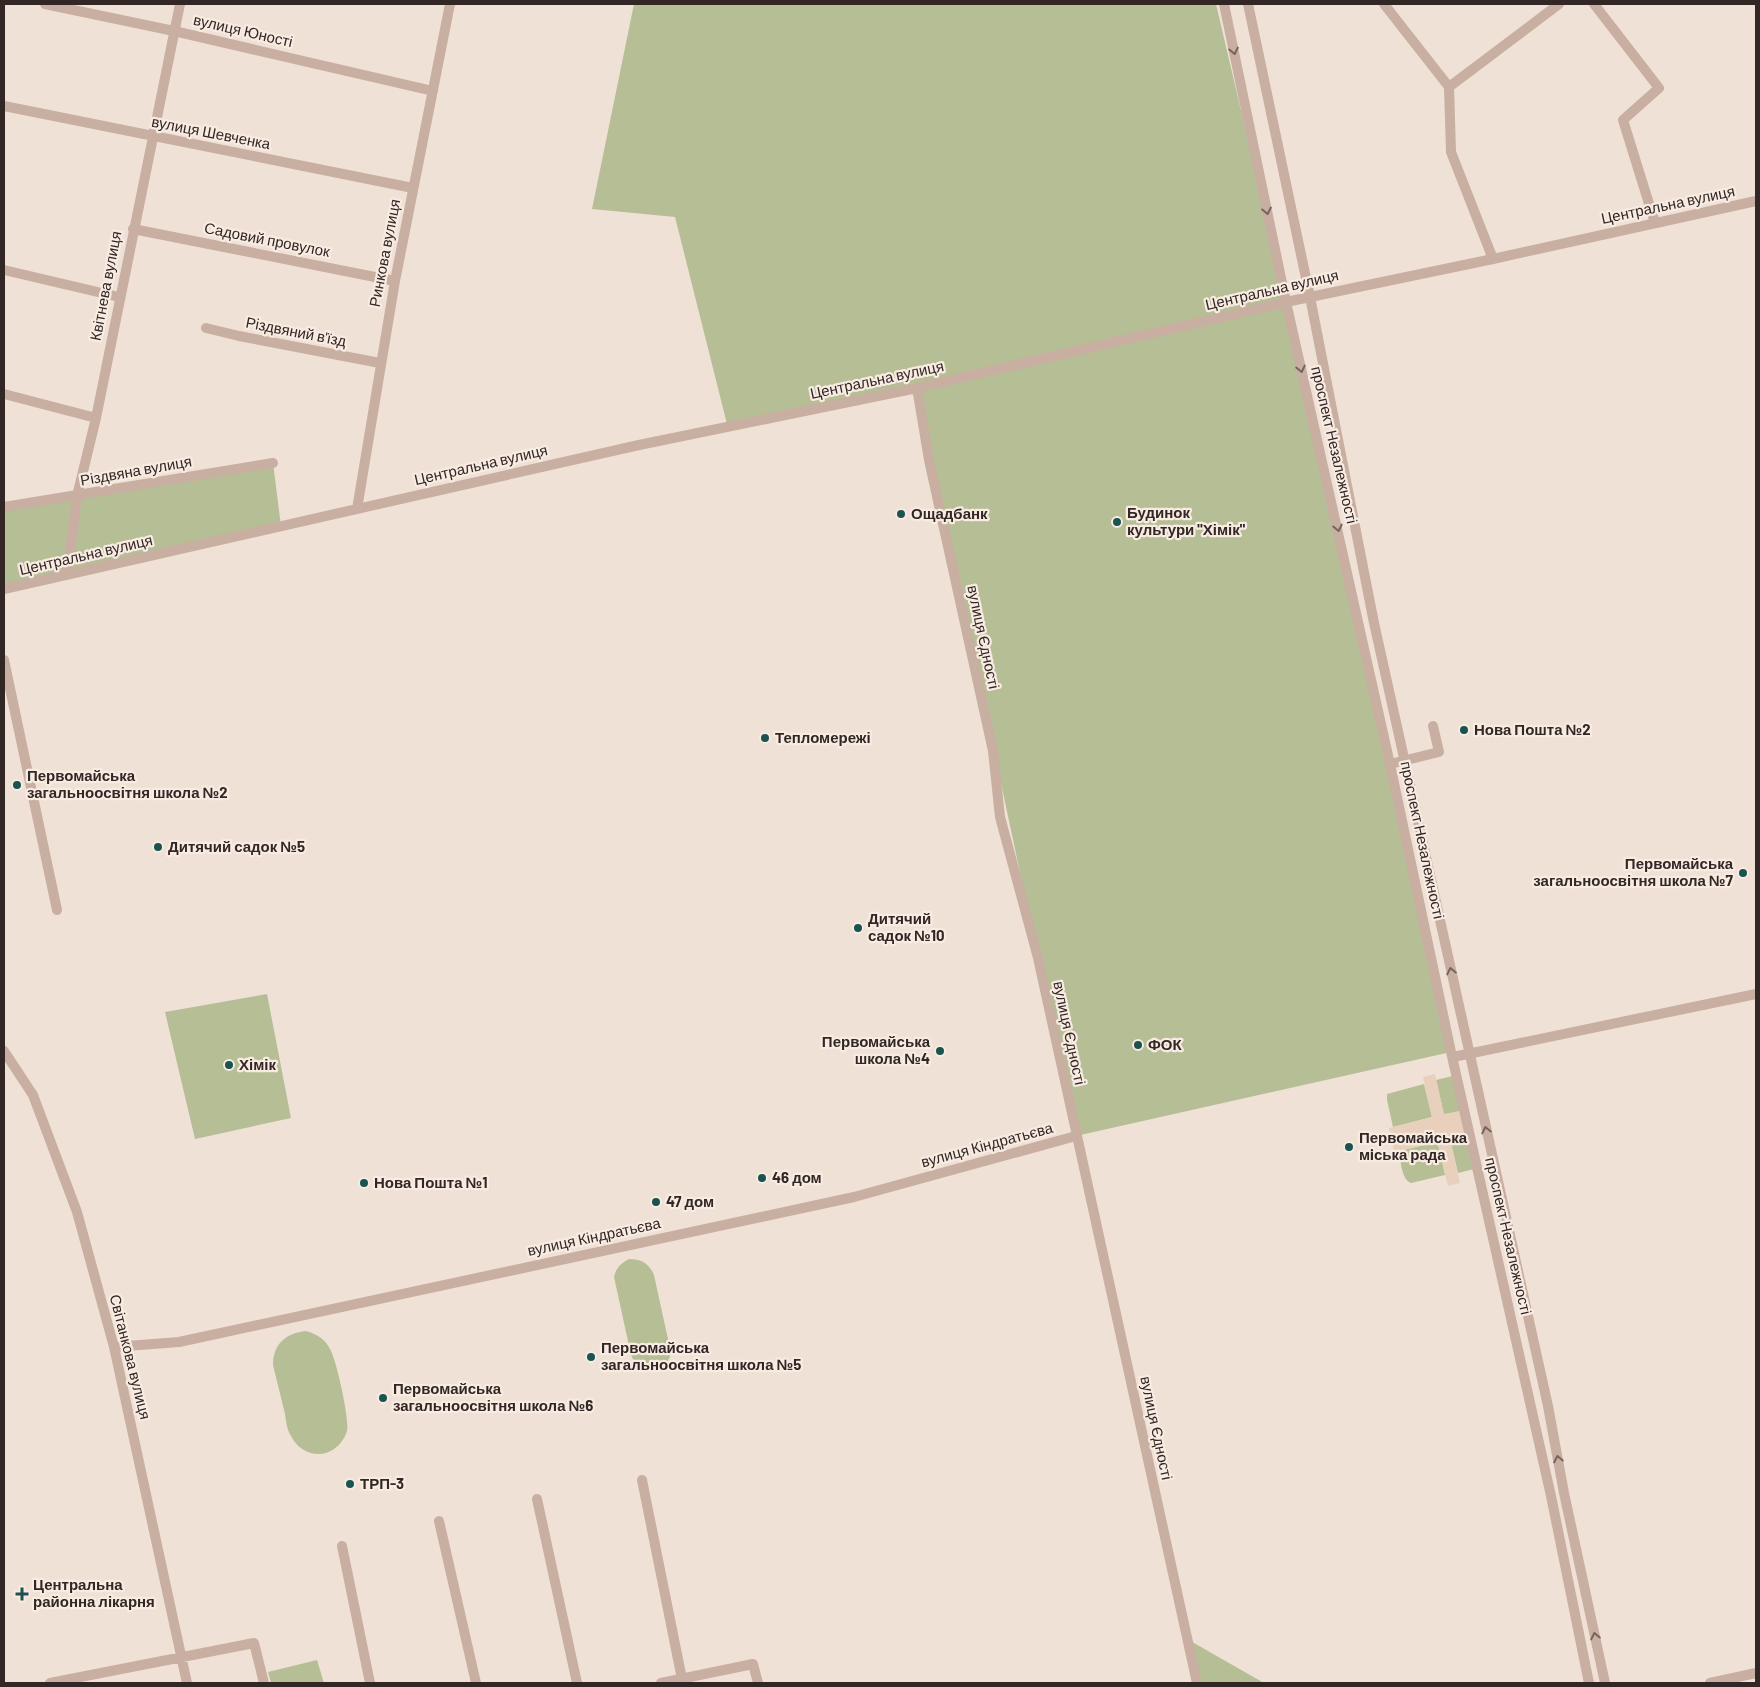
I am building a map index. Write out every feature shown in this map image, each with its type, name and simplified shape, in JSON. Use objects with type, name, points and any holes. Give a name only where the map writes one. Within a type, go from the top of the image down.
[{"type":"street","name":"вулиця Юності","points":[[45,4],[174,31],[433,90]]},
{"type":"street","name":"Квітнева вулиця","points":[[67,575],[77,496],[96,418],[119,296],[180,4]]},
{"type":"street","name":"Ринкова вулиця","points":[[358,509],[380,364],[395,281],[450,4]]},
{"type":"street","name":"проспект Незалежності","points":[[1224,4],[1286,302],[1551,1496],[1589,1683]]},
{"type":"street","name":"проспект Незалежності","points":[[1248,4],[1310,297],[1374,623],[1548,1406],[1564,1493],[1605,1683]]},
{"type":"street","points":[[1384,4],[1449,87],[1451,152],[1493,259]]},
{"type":"street","points":[[1449,87],[1559,4]]},
{"type":"street","points":[[1594,4],[1659,88],[1623,120],[1655,223]]},
{"type":"street","name":"вулиця Шевченка","points":[[4,106],[413,188]]},
{"type":"street","name":"Центральна вулиця","points":[[4,589],[648,442],[916,388],[1286,302],[1756,201]]},
{"type":"street","name":"Садовий провулок","points":[[133,229],[395,281]]},
{"type":"street","points":[[4,270],[119,296]]},
{"type":"street","name":"Різдвяний в'їзд","points":[[206,328],[380,364]]},
{"type":"street","name":"вулиця Єдності","points":[[916,388],[929,460],[993,752],[1000,817],[1038,958],[1197,1683]]},
{"type":"street","points":[[4,394],[96,418]]},
{"type":"street","name":"Різдвяна вулиця","points":[[4,507],[273,462]]},
{"type":"street","points":[[4,660],[58,910]]},
{"type":"street","points":[[1390,764],[1439,752],[1433,726]]},
{"type":"street","points":[[1452,1055],[1469,1054],[1756,994]]},
{"type":"street","name":"Світанкова вулиця","points":[[4,1051],[34,1096],[77,1212],[114,1346],[187,1683]]},
{"type":"street","name":"вулиця Кіндратьєва","points":[[114,1346],[179,1342],[854,1197],[1076,1136]]},
{"type":"street","points":[[642,1480],[682,1679]]},
{"type":"street","points":[[1551,1496],[1564,1493]]},
{"type":"street","points":[[537,1499],[577,1683]]},
{"type":"street","points":[[439,1520],[476,1683]]},
{"type":"street","points":[[342,1546],[370,1683]]},
{"type":"street","points":[[50,1683],[254,1643],[264,1683]]},
{"type":"street","points":[[661,1683],[753,1664],[758,1683]]},
{"type":"street","points":[[1710,1683],[1756,1673]]},
{"type":"green space","points":[[634,4],[1216,4],[1286,302],[1451,1052],[1076,1136],[917,388],[727,424],[675,217],[592,209]]},
{"type":"green space","points":[[273,463],[281,526],[4,589],[4,509]]},
{"type":"green space","name":"Хімік","points":[[267,994],[291,1118],[195,1139],[165,1012]]},
{"type":"green space","points":[[1457,1075],[1465,1110],[1444,1115],[1436,1080]]},
{"type":"green space","points":[[1424,1084],[1432,1117],[1393,1127],[1387,1094]]},
{"type":"green space","points":[[1470,1134],[1478,1168],[1458,1173],[1450,1139]]},
{"type":"green space","points":[[1438,1142],[1445,1175],[1411,1183],[1408,1181],[1402,1169],[1399,1151]]},
{"type":"green space","points":[[629,1259],[644,1262],[650,1267],[654,1275],[671,1353],[664,1366],[658,1369],[652,1370],[640,1367],[631,1355],[614,1277],[619,1266]]},
{"type":"green space","points":[[306,1331],[320,1337],[330,1349],[345,1403],[346,1435],[342,1442],[333,1450],[321,1454],[310,1453],[301,1448],[290,1434],[273,1365],[275,1351],[282,1341],[292,1334]]},
{"type":"green space","points":[[1187,1639],[1264,1683],[1197,1683]]},
{"type":"green space","points":[[317,1660],[324,1683],[271,1683],[268,1672]]},
{"type":"shaded area","points":[[1435,1074],[1444,1114],[1465,1110],[1470,1134],[1450,1139],[1460,1183],[1448,1186],[1437,1142],[1394,1152],[1389,1128],[1432,1117],[1423,1077]]},
{"type":"place","name":"Ощадбанк","points":[[901,514]]},
{"type":"place","name":"Будинок культури \"Хімік\"","points":[[1117,522]]},
{"type":"place","name":"Нова Пошта №2","points":[[1464,730]]},
{"type":"place","name":"Тепломережі","points":[[765,738]]},
{"type":"place","name":"Первомайська загальноосвітня школа №2","points":[[17,785]]},
{"type":"place","name":"Дитячий садок №5","points":[[158,847]]},
{"type":"place","name":"Первомайська загальноосвітня школа №7","points":[[1743,873]]},
{"type":"place","name":"Дитячий садок №10","points":[[858,928]]},
{"type":"place","name":"ФОК","points":[[1138,1045]]},
{"type":"place","name":"Первомайська школа №4","points":[[940,1051]]},
{"type":"place","name":"Хімік","points":[[229,1065]]},
{"type":"place","name":"Первомайська мiська рада","points":[[1349,1147]]},
{"type":"place","name":"46 дом","points":[[762,1178]]},
{"type":"place","name":"Нова Пошта №1","points":[[364,1183]]},
{"type":"place","name":"47 дом","points":[[656,1202]]},
{"type":"place","name":"Первомайська загальноосвітня школа №5","points":[[591,1357]]},
{"type":"place","name":"Первомайська загальноосвітня школа №6","points":[[383,1398]]},
{"type":"place","name":"ТРП-3","points":[[350,1484]]},
{"type":"place","name":"Центральна районна лікарня","points":[[22,1594]]}]
